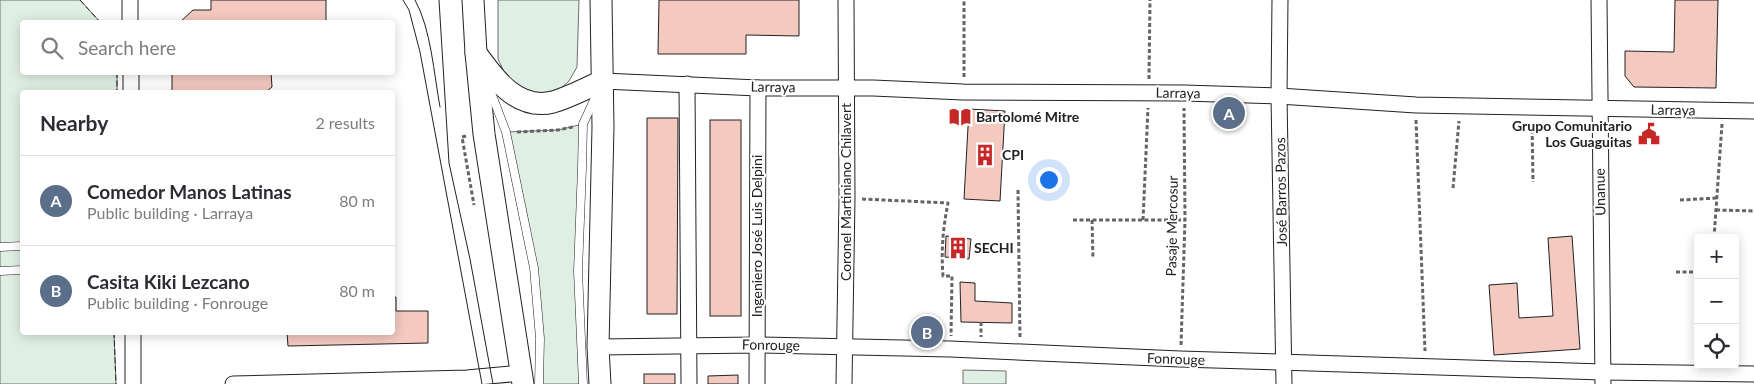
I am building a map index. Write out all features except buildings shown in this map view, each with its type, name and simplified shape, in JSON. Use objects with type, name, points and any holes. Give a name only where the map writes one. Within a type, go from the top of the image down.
[{"type":"main road","points":[[600,384],[598,347],[603,127],[601,0]]},
{"type":"main road","points":[[472,3],[484,134],[528,380]]},
{"type":"main road","points":[[476,53],[503,87],[515,96],[532,102],[559,100],[602,81]]},
{"type":"street","points":[[130,0],[130,20]]},
{"type":"street","name":"Coronel Martiniano Chilavert","points":[[844,384],[847,198],[846,0]]},
{"type":"street","name":"José Barros Pazos","points":[[1280,0],[1279,96],[1284,384]]},
{"type":"street","name":"Unanue","points":[[1599,0],[1603,378]]},
{"type":"street","points":[[131,75],[131,90]]},
{"type":"street","name":"Larraya","points":[[602,81],[758,88],[873,88],[964,92],[1149,92],[1279,96],[1416,105],[1754,111]]},
{"type":"street","points":[[686,84],[689,384]]},
{"type":"street","name":"Ingeniero José Luis Delpini","points":[[757,384],[758,88]]},
{"type":"street","points":[[133,335],[133,384]]},
{"type":"street","name":"Fonrouge","points":[[598,347],[757,345],[950,349],[1180,359],[1426,366],[1603,378],[1754,374]]},
{"type":"street","points":[[233,384],[467,378],[528,380]]},
{"type":"lane","points":[[476,53],[506,132],[534,268],[540,338],[528,380]]},
{"type":"lane","points":[[583,384],[578,271],[584,124],[602,81]]},
{"type":"lane","points":[[0,247],[20,246]]},
{"type":"lane","points":[[0,271],[20,270]]},
{"type":"path","points":[[964,0],[964,92]]},
{"type":"path","points":[[1142,220],[1149,92],[1150,0]]},
{"type":"path","name":"Pasaje Mercosur","points":[[1180,359],[1185,220],[1184,93]]},
{"type":"path","points":[[1416,105],[1426,366]]},
{"type":"path","points":[[1454,188],[1460,106]]},
{"type":"path","points":[[1531,107],[1533,182]]},
{"type":"path","points":[[1714,234],[1723,111]]},
{"type":"path","points":[[506,132],[558,130],[584,124]]},
{"type":"path","points":[[1018,190],[1020,352]]},
{"type":"path","points":[[847,198],[948,203],[942,237],[942,258],[943,276],[952,276],[950,349]]},
{"type":"path","points":[[1680,200],[1717,198]]},
{"type":"path","points":[[1716,210],[1754,212]]},
{"type":"path","points":[[1073,220],[1185,220]]},
{"type":"path","points":[[1092,220],[1093,259]]},
{"type":"path","points":[[1676,272],[1694,272]]},
{"type":"green space","points":[[0,0],[80,0],[98,20],[20,20],[20,75],[117,75],[117,90],[20,90],[20,335],[114,335],[116,384],[0,384]]},
{"type":"green space","points":[[498,0],[579,0],[577,67],[569,81],[558,91],[547,95],[519,90],[505,74],[498,59]]},
{"type":"green space","points":[[583,124],[578,271],[583,384],[539,384],[534,268],[506,132],[558,130]]},
{"type":"green space","points":[[963,370],[1006,371],[1006,384],[963,384]]},
{"type":"tram line","points":[[403,0],[409,10],[420,52],[482,384]]},
{"type":"tram line","points":[[415,0],[425,24],[440,107]]},
{"type":"tram line","points":[[439,0],[449,163],[470,259],[493,384]]},
{"type":"fence","points":[[80,0],[98,20]]},
{"type":"fence","points":[[117,75],[117,90]]},
{"type":"fence","points":[[114,335],[116,384]]},
{"type":"place","name":"Comedor Manos Latinas","points":[[1229,113]]},
{"type":"place","name":"Bartolomé Mitre","points":[[960,117]]},
{"type":"place","name":"Grupo Comunitario Los Guaguitas","points":[[1649,134]]},
{"type":"place","name":"CPI","points":[[985,155]]},
{"type":"place","name":"SECHI","points":[[958,248]]},
{"type":"place","name":"Casita Kiki Lezcano","points":[[927,332]]}]
